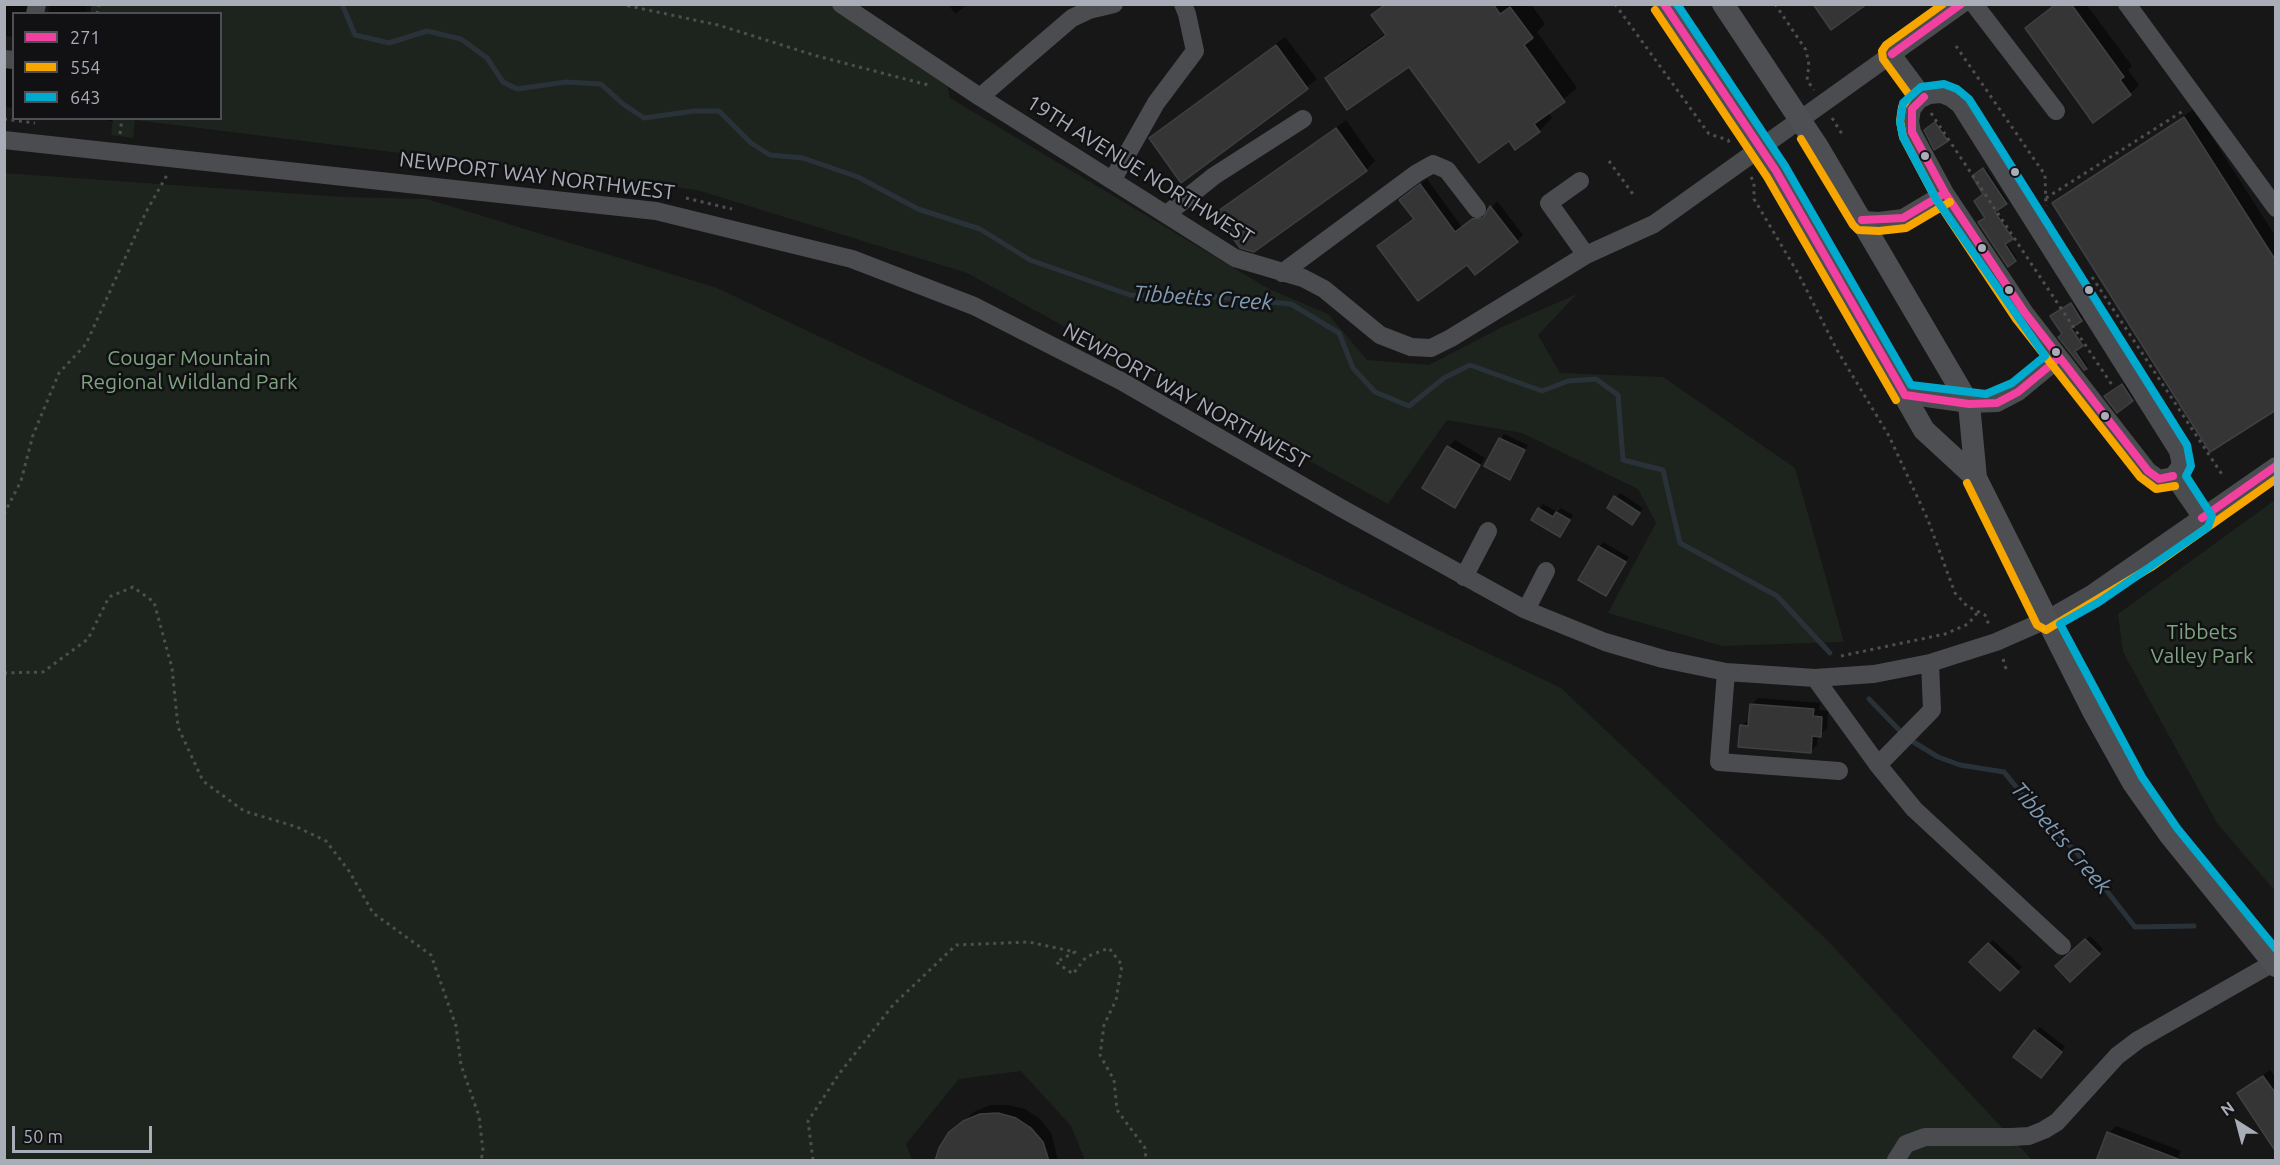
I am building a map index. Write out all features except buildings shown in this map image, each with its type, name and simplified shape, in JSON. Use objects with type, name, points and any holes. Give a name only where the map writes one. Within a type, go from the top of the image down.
[{"type":"main road","points":[[1664,4],[1761,148],[1924,430],[1976,478]]},
{"type":"main road","points":[[1723,4],[1801,120],[1969,405],[1976,478],[2046,620],[2133,783],[2169,834],[2274,964]]},
{"type":"street","name":"19TH AVENUE NORTHWEST","points":[[841,4],[980,97],[1168,213],[1235,258],[1303,278],[1324,289],[1380,335],[1411,347],[1431,348],[1586,255],[1654,224],[1962,4]]},
{"type":"street","points":[[980,97],[1072,18],[1089,10],[1114,4]]},
{"type":"street","points":[[1113,179],[1156,103],[1195,51],[1183,4]]},
{"type":"street","points":[[1974,4],[2056,111]]},
{"type":"street","points":[[2127,4],[2276,208]]},
{"type":"street","points":[[1892,54],[1926,103]]},
{"type":"street","points":[[1941,94],[1952,98],[1960,105],[2178,451],[2181,465],[2173,476],[2159,479],[2148,471],[2025,313],[1945,193],[1912,132],[1910,121],[1912,110],[1941,94]]},
{"type":"street","points":[[1168,213],[1214,176],[1303,119]]},
{"type":"street","name":"NEWPORT WAY NORTHWEST","points":[[4,140],[656,211],[852,259],[974,306],[1121,381],[1526,610],[1605,642],[1663,659],[1726,672],[1815,678],[1874,674],[1930,663],[1996,642],[2046,620],[2092,593],[2276,465]]},
{"type":"street","points":[[1281,273],[1416,173],[1433,164],[1447,170],[1477,209]]},
{"type":"street","points":[[1580,181],[1549,203],[1586,255]]},
{"type":"street","points":[[1862,220],[1903,218],[1945,193]]},
{"type":"street","points":[[1905,395],[1969,405],[1986,405],[2008,398],[2059,358]]},
{"type":"street","points":[[2173,476],[2202,518]]},
{"type":"street","points":[[1464,577],[1488,531]]},
{"type":"street","points":[[1526,610],[1546,571]]},
{"type":"street","points":[[1878,765],[1932,710],[1930,663]]},
{"type":"street","points":[[1726,672],[1719,762],[1839,771]]},
{"type":"street","points":[[1815,678],[1878,765],[1914,809],[2062,946]]},
{"type":"street","points":[[1896,1161],[1906,1144],[1925,1137],[2029,1136],[2044,1130],[2057,1122],[2117,1056],[2138,1040],[2274,964]]},
{"type":"path","points":[[620,4],[718,26],[936,88],[945,74]]},
{"type":"path","points":[[1615,4],[1709,134],[1728,140]]},
{"type":"path","points":[[1775,4],[1806,50],[1809,65],[1808,80]]},
{"type":"path","points":[[1956,46],[2045,175],[2046,206]]},
{"type":"path","points":[[2046,198],[2198,101]]},
{"type":"path","points":[[1926,103],[2118,393]]},
{"type":"path","points":[[120,136],[122,120]]},
{"type":"path","points":[[4,514],[21,481],[33,435],[58,373],[86,344],[146,212],[178,158]]},
{"type":"path","points":[[1610,161],[1635,197]]},
{"type":"path","points":[[1754,183],[1754,199],[1799,275],[1837,350],[1889,436],[1928,520],[1955,593],[1967,606],[1985,615]]},
{"type":"path","points":[[2090,274],[2223,476]]},
{"type":"path","points":[[4,673],[43,672],[88,639],[109,597],[134,587],[154,602],[172,668],[178,727],[203,781],[244,811],[297,827],[326,841],[350,871],[373,913],[431,955],[456,1026],[461,1065],[479,1116],[483,1151],[481,1161]]},
{"type":"path","points":[[813,1161],[808,1121],[838,1074],[893,1005],[956,945],[1029,942],[1075,952],[1056,962],[1073,974],[1086,957],[1109,948],[1122,965],[1116,1000],[1104,1025],[1100,1055],[1114,1080],[1117,1110],[1145,1148],[1146,1161]]},
{"type":"green space","points":[[87,4],[841,5],[945,74],[950,98],[1269,289],[1328,314],[1367,360],[1429,365],[1504,326],[1577,294],[1538,335],[1560,373],[1663,377],[1795,468],[1844,642],[1722,646],[1608,613],[1656,523],[1638,489],[1522,433],[1447,420],[1388,504],[967,273],[697,190],[135,120],[222,120],[222,12],[85,12]]},
{"type":"green space","points":[[113,120],[135,120],[133,138],[111,135]]},
{"type":"green space","name":"Cougar Mountain Regional Wildland Park","points":[[4,173],[343,197],[427,199],[717,288],[1561,688],[1828,941],[2032,1160],[1085,1160],[1071,1126],[1021,1071],[959,1079],[906,1144],[912,1160],[5,1160]]},
{"type":"green space","name":"Tibbets Valley Park","points":[[2275,500],[2275,891],[2217,823],[2123,652],[2118,614]]},
{"type":"waterway","name":"Tibbetts Creek","points":[[342,4],[355,35],[389,43],[427,31],[461,39],[487,58],[503,82],[517,89],[566,82],[601,84],[623,104],[644,118],[694,111],[719,111],[751,143],[770,155],[803,158],[858,177],[918,209],[980,229],[1030,260],[1130,295],[1215,297],[1291,304],[1339,333],[1353,368],[1375,392],[1409,406],[1444,378],[1470,365],[1542,391],[1568,381],[1596,379],[1618,395],[1623,460],[1663,470],[1680,543],[1777,596],[1830,653]]},
{"type":"waterway","name":"Tibbetts Creek","points":[[1869,699],[1907,738],[1938,757],[1960,765],[2004,772],[2035,810],[2077,853],[2135,927],[2194,926]]},
{"type":"transit line","name":"271","points":[[1664,4],[1776,171],[1905,395]]},
{"type":"transit line","name":"643","points":[[1677,4],[1785,166],[1911,385],[1986,394],[2012,383],[2045,356],[1936,199],[1903,137],[1900,122],[1903,103],[1921,87],[1944,84],[1957,89],[1969,99],[2187,445],[2191,466],[2186,476],[2212,516],[2208,527],[2099,602],[2060,624],[2142,777],[2177,828],[2276,949]]},
{"type":"transit line","name":"554","points":[[1943,4],[1886,45],[1882,51],[1883,59],[1910,96],[1902,107],[1900,121],[1903,137],[1936,199],[2016,319],[2140,477],[2156,489],[2175,486]]},
{"type":"transit line","name":"271","points":[[1892,54],[1961,4]]},
{"type":"transit line","name":"554","points":[[1655,10],[1767,177],[1896,400]]},
{"type":"transit line","name":"271","points":[[1924,97],[1912,109],[1912,132],[1945,193],[2025,313],[2148,471],[2159,479],[2173,476]]},
{"type":"transit line","name":"554","points":[[1801,139],[1858,230],[1879,231],[1906,228],[1950,202]]},
{"type":"transit line","name":"271","points":[[1862,220],[1903,218],[1945,193]]},
{"type":"transit line","name":"271","points":[[1905,395],[1969,404],[1997,403],[2018,392],[2059,358]]},
{"type":"transit line","name":"271","points":[[2202,518],[2276,466]]},
{"type":"transit line","name":"554","points":[[1967,483],[2037,625],[2046,630],[2153,566],[2276,479]]}]
